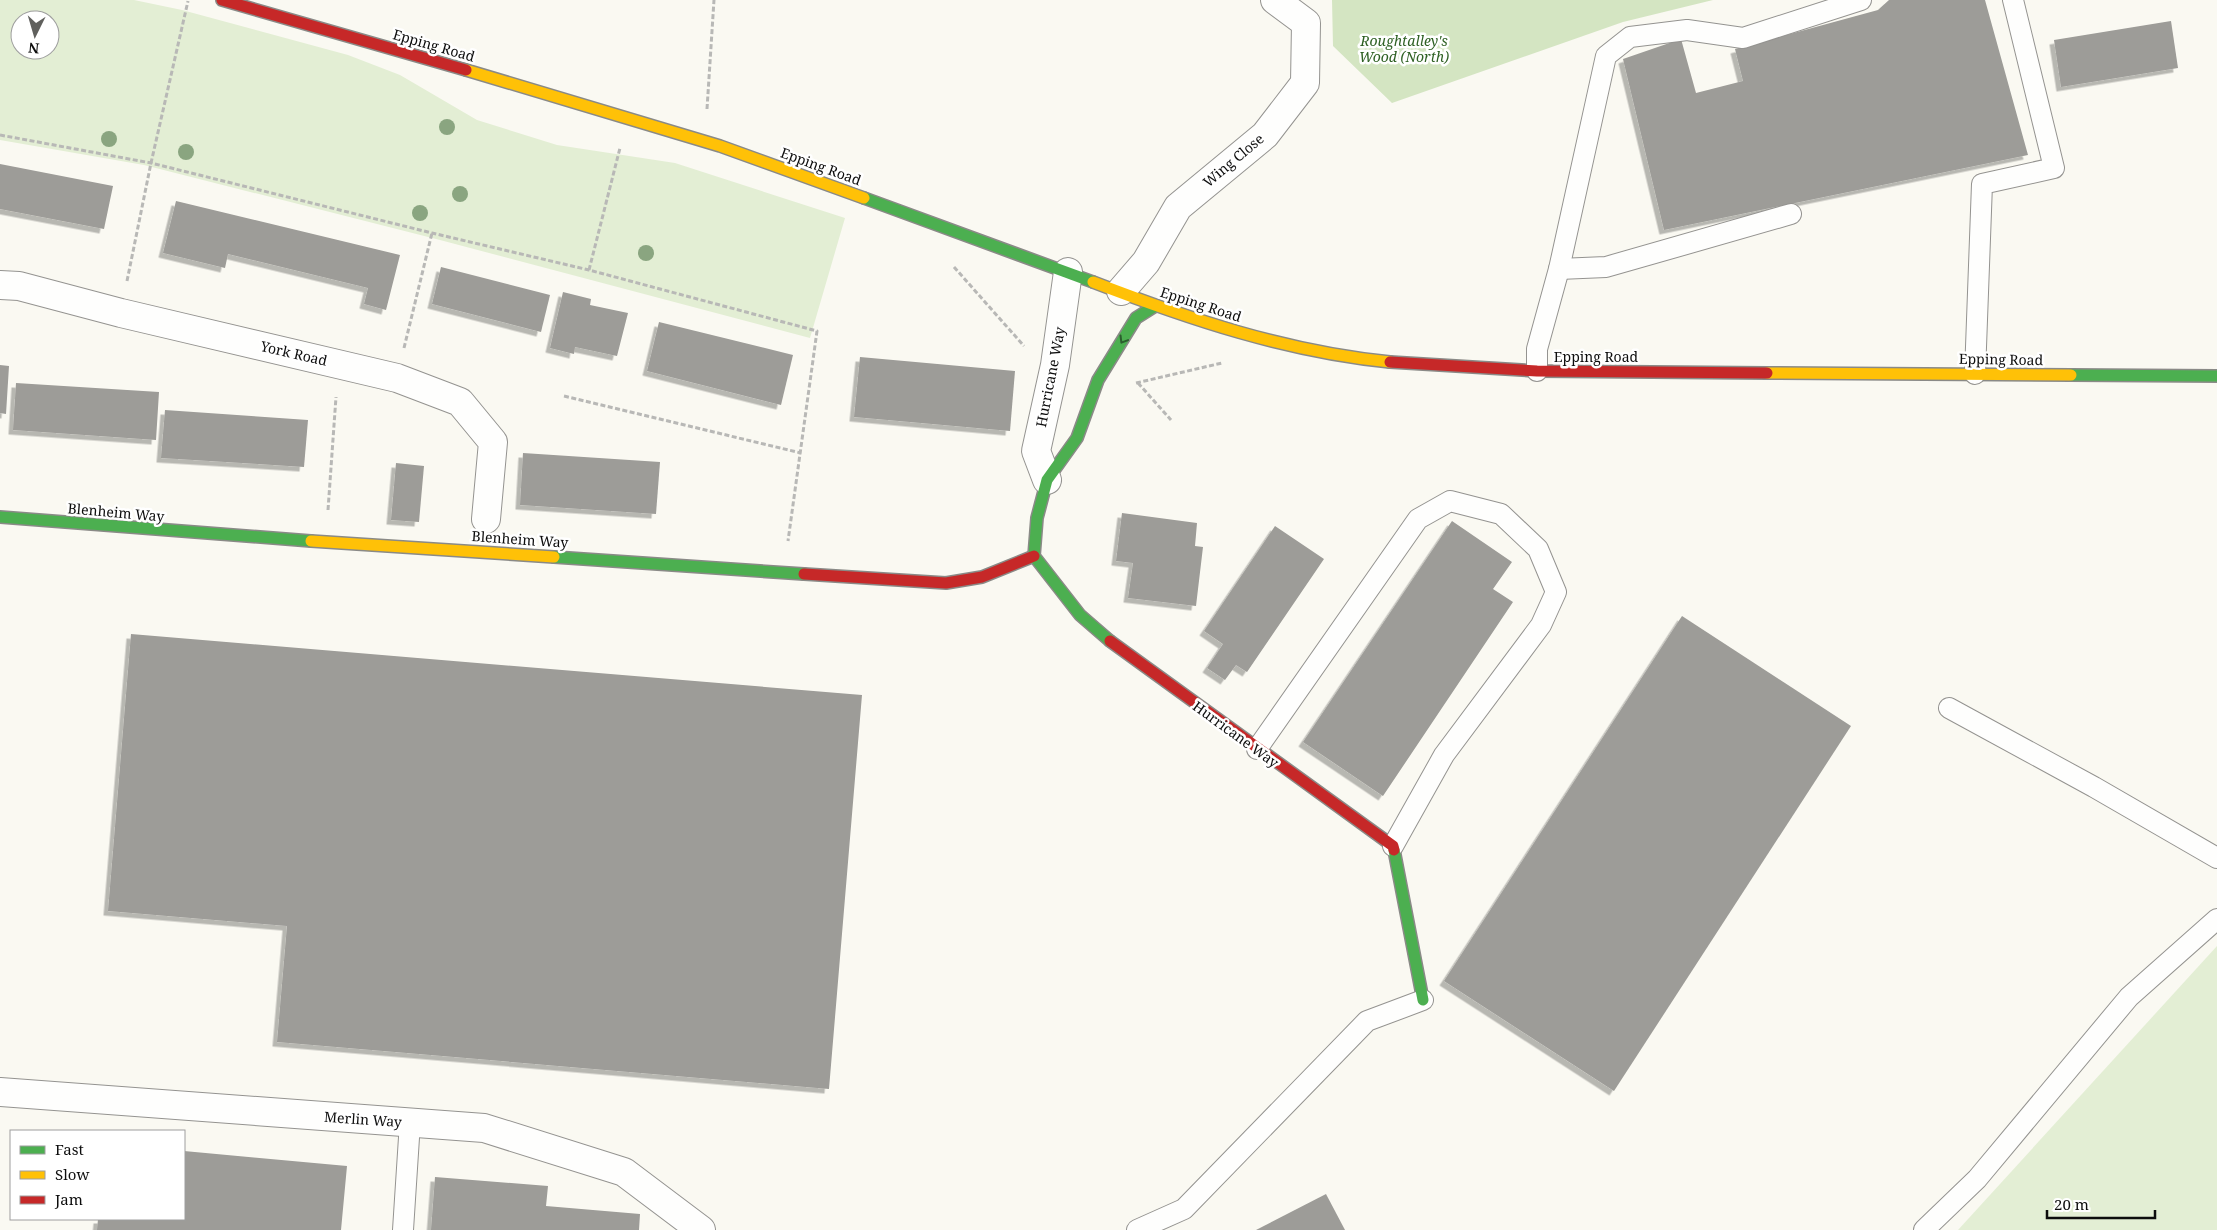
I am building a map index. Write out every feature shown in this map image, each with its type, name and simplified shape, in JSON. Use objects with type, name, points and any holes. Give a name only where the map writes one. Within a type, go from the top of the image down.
[{"type":"main road","name":"Epping Road","points":[[222,0],[540,91],[720,146],[1121,291],[1155,306],[1252,337],[1348,358],[1410,364],[1537,371],[2217,376]]},
{"type":"main road","points":[[1034,556],[1037,518],[1047,480],[1077,438],[1098,380],[1136,318],[1155,306]]},
{"type":"main road","name":"Blenheim Way","points":[[0,517],[181,532],[946,583],[982,577],[1034,556]]},
{"type":"main road","name":"Hurricane Way","points":[[1034,556],[1080,615],[1119,649],[1393,846]]},
{"type":"main road","points":[[1393,846],[1423,1000]]},
{"type":"street","name":"Wing Close","points":[[1121,291],[1146,262],[1178,207],[1265,135],[1305,82],[1306,23],[1276,0]]},
{"type":"street","name":"Hurricane Way","points":[[1047,480],[1036,451],[1054,365],[1068,272]]},
{"type":"street","name":"York Road","points":[[0,285],[18,286],[121,313],[397,378],[460,402],[493,442],[486,519]]},
{"type":"street","name":"Merlin Way","points":[[0,1092],[484,1128],[624,1172],[701,1230]]},
{"type":"lane","points":[[1537,371],[1537,349],[1559,269],[1606,56],[1630,37],[1687,30],[1743,38],[1861,0]]},
{"type":"lane","points":[[1974,374],[1982,184],[2054,168],[2013,0]]},
{"type":"lane","points":[[1559,269],[1606,267],[1791,214]]},
{"type":"lane","points":[[1257,749],[1418,518],[1450,501],[1501,514],[1538,550],[1556,592],[1541,625],[1444,755],[1393,846]]},
{"type":"lane","points":[[1949,708],[2094,787],[2217,858]]},
{"type":"lane","points":[[1924,1230],[1977,1179],[2129,997],[2217,919]]},
{"type":"lane","points":[[1137,1230],[1184,1209],[1367,1021],[1423,1000]]},
{"type":"lane","points":[[403,1230],[410,1122]]},
{"type":"path","points":[[121,313],[152,163],[189,0]]},
{"type":"path","points":[[706,118],[714,0]]},
{"type":"path","points":[[0,135],[152,163],[589,270],[817,331],[802,453],[784,572]]},
{"type":"path","points":[[589,270],[620,148]]},
{"type":"path","points":[[397,378],[432,233]]},
{"type":"path","points":[[950,262],[1028,351]]},
{"type":"path","points":[[1131,384],[1228,362]]},
{"type":"path","points":[[327,518],[339,364]]},
{"type":"path","points":[[1138,383],[1171,420]]},
{"type":"path","points":[[564,396],[802,453]]},
{"type":"green space","points":[[0,0],[134,0],[182,10],[348,55],[400,75],[477,120],[557,145],[675,163],[845,218],[810,338],[440,240],[144,165],[0,140]]},
{"type":"green space","name":"Roughtalley's Wood (North)","points":[[1332,0],[1713,0],[1623,22],[1392,103],[1333,46]]},
{"type":"green space","points":[[2217,946],[2217,1230],[1958,1230]]},
{"type":"building","points":[[1889,0],[1985,0],[2028,155],[1664,230],[1623,59],[1681,39],[1696,93],[1743,81],[1735,49],[1878,10]]},
{"type":"building","points":[[2171,21],[2178,68],[2061,87],[2054,40]]},
{"type":"building","points":[[0,164],[113,186],[104,229],[0,209]]},
{"type":"building","points":[[176,201],[400,255],[386,310],[364,304],[368,288],[228,254],[225,268],[163,253]]},
{"type":"building","points":[[441,267],[550,295],[541,332],[432,304]]},
{"type":"building","points":[[563,292],[591,299],[590,305],[628,313],[617,356],[575,347],[574,354],[550,348]]},
{"type":"building","points":[[659,322],[793,355],[781,405],[647,371]]},
{"type":"building","points":[[860,357],[1015,371],[1010,431],[854,417]]},
{"type":"building","points":[[0,365],[9,366],[6,414],[0,413]]},
{"type":"building","points":[[16,383],[159,392],[156,440],[13,430]]},
{"type":"building","points":[[165,410],[308,420],[304,467],[161,458]]},
{"type":"building","points":[[523,453],[660,462],[656,514],[520,505]]},
{"type":"building","points":[[396,463],[424,466],[419,522],[391,520]]},
{"type":"building","points":[[1122,513],[1197,523],[1195,546],[1203,547],[1196,606],[1128,598],[1133,563],[1116,561]]},
{"type":"building","points":[[1452,521],[1512,562],[1493,589],[1513,602],[1383,796],[1303,742]]},
{"type":"building","points":[[1275,526],[1324,559],[1247,672],[1236,665],[1225,680],[1207,668],[1223,644],[1204,631]]},
{"type":"building","points":[[1682,616],[1851,726],[1614,1091],[1444,981]]},
{"type":"building","points":[[131,634],[862,695],[829,1089],[277,1042],[287,926],[108,911]]},
{"type":"building","points":[[185,1151],[347,1166],[341,1230],[97,1230],[98,1220],[185,1220]]},
{"type":"building","points":[[435,1177],[548,1186],[546,1206],[640,1214],[639,1230],[431,1230]]},
{"type":"building","points":[[1326,1194],[1345,1230],[1256,1230]]},
{"type":"traffic: fast","points":[[864,198],[1093,282]]},
{"type":"traffic: fast","points":[[1110,641],[1080,615],[1034,556],[1037,518],[1047,480],[1077,438],[1098,380],[1136,318],[1155,306]]},
{"type":"traffic: fast","points":[[2071,375],[2217,376]]},
{"type":"traffic: fast","points":[[0,517],[311,541]]},
{"type":"traffic: fast","points":[[554,557],[804,574]]},
{"type":"traffic: fast","points":[[1394,850],[1423,1000]]},
{"type":"traffic: slow","points":[[466,70],[720,146],[864,198]]},
{"type":"traffic: slow","points":[[1093,282],[1165,309],[1276,342],[1352,357],[1390,362]]},
{"type":"traffic: slow","points":[[1767,373],[2071,375]]},
{"type":"traffic: slow","points":[[311,541],[554,557]]},
{"type":"traffic: jam","points":[[222,0],[466,70]]},
{"type":"traffic: jam","points":[[1390,362],[1537,371],[1767,373]]},
{"type":"traffic: jam","points":[[804,574],[946,583],[982,577],[1034,556]]},
{"type":"traffic: jam","points":[[1110,641],[1393,846],[1394,850]]}]
